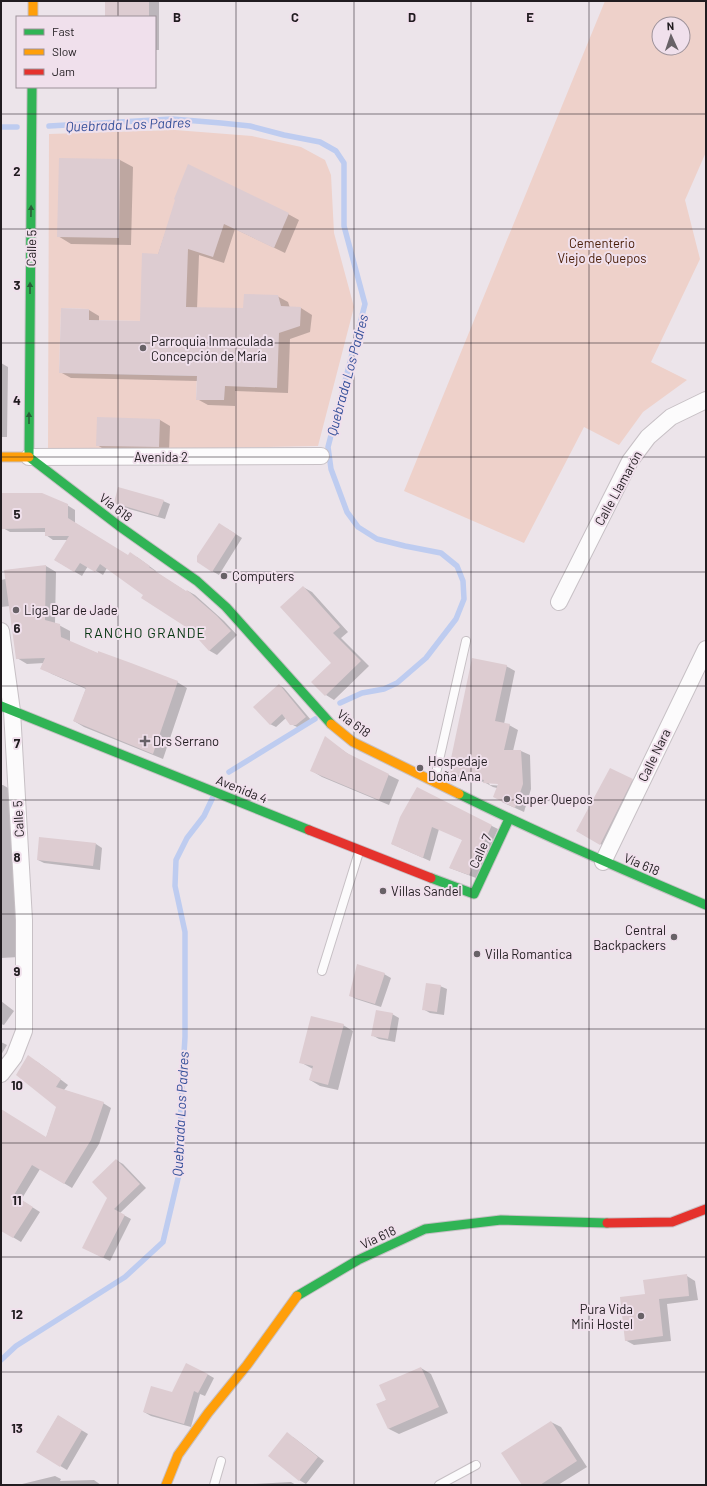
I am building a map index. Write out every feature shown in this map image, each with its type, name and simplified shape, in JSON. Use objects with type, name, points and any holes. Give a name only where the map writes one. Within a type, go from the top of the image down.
[{"type":"street","points":[[33,1],[33,16]]},
{"type":"street","name":"Calle 5","points":[[29,458],[32,88]]},
{"type":"street","name":"Calle Llamarón","points":[[559,602],[630,461],[648,437],[671,417],[706,400]]},
{"type":"street","name":"Avenida 2","points":[[1,457],[321,456]]},
{"type":"street","name":"Vía 618","points":[[29,458],[119,526],[197,580],[226,607],[330,723],[353,742],[509,819],[603,862],[706,905]]},
{"type":"street","name":"Calle 5","points":[[1,631],[24,920],[24,1031],[14,1057],[1,1074]]},
{"type":"street","name":"Calle Nara","points":[[603,862],[706,649]]},
{"type":"street","name":"Avenida 4","points":[[6,708],[359,850],[474,894]]},
{"type":"street","name":"Calle 7","points":[[474,894],[509,819]]},
{"type":"street","name":"Vía 618","points":[[166,1485],[178,1455],[208,1414],[248,1365],[298,1294],[358,1260],[425,1229],[501,1220],[593,1223],[672,1222],[706,1209]]},
{"type":"lane","points":[[434,782],[466,641]]},
{"type":"lane","points":[[322,971],[359,850]]},
{"type":"lane","points":[[214,1485],[222,1461]]},
{"type":"lane","points":[[439,1485],[476,1465]]},
{"type":"green space","name":"Cementerio Viejo de Quepos","points":[[605,1],[706,1],[706,152],[685,200],[700,259],[651,362],[687,380],[643,412],[619,445],[584,427],[524,543],[404,491]]},
{"type":"green space","points":[[175,130],[252,136],[301,147],[325,160],[331,175],[334,233],[354,307],[318,446],[48,451],[49,134]],"holes":[[[61,308],[89,309],[89,320],[197,322],[226,308],[224,400],[196,399],[197,376],[59,373]]]},
{"type":"building","points":[[105,1],[149,1],[149,16],[105,16]]},
{"type":"building","points":[[59,158],[120,159],[119,238],[57,237]]},
{"type":"building","points":[[188,164],[289,213],[274,248],[224,224],[213,257],[188,249],[186,307],[243,308],[244,294],[278,295],[281,306],[301,307],[300,326],[279,333],[277,388],[225,386],[224,400],[196,400],[197,376],[59,373],[61,308],[89,309],[89,320],[140,321],[142,253],[158,254],[175,200],[174,199]]},
{"type":"building","points":[[97,417],[160,419],[159,447],[96,446]]},
{"type":"building","points":[[118,487],[164,500],[158,516],[114,503]]},
{"type":"building","points":[[1,493],[42,493],[68,504],[68,518],[128,555],[130,552],[150,566],[149,567],[186,591],[187,590],[217,616],[231,631],[209,651],[189,629],[141,598],[143,595],[100,564],[95,572],[80,563],[74,572],[54,560],[69,536],[45,536],[45,528],[1,529]]},
{"type":"building","points":[[219,523],[236,534],[212,572],[197,562],[197,556]]},
{"type":"building","points":[[46,565],[45,620],[60,624],[61,637],[98,653],[98,651],[178,681],[153,754],[73,721],[86,688],[40,669],[45,658],[16,659],[4,570]]},
{"type":"building","points":[[303,586],[340,627],[333,633],[361,661],[325,696],[311,682],[331,663],[280,607]]},
{"type":"building","points":[[472,658],[507,665],[495,721],[510,724],[504,750],[521,750],[523,784],[515,808],[493,797],[498,784],[483,783],[484,780],[448,773]]},
{"type":"building","points":[[279,684],[306,717],[296,725],[290,725],[282,714],[270,725],[253,707]]},
{"type":"building","points":[[325,736],[347,753],[389,774],[379,800],[310,771]]},
{"type":"building","points":[[610,768],[633,779],[600,845],[576,831]]},
{"type":"building","points":[[417,787],[492,825],[469,875],[449,868],[462,840],[432,827],[423,858],[391,844],[400,817]]},
{"type":"building","points":[[39,837],[96,843],[93,866],[37,860]]},
{"type":"building","points":[[357,964],[385,973],[375,1004],[349,996]]},
{"type":"building","points":[[426,983],[441,985],[437,1012],[422,1010]]},
{"type":"building","points":[[376,1010],[393,1013],[388,1039],[371,1036]]},
{"type":"building","points":[[311,1016],[344,1024],[328,1085],[309,1080],[313,1066],[299,1063]]},
{"type":"building","points":[[28,1055],[61,1079],[56,1087],[104,1102],[91,1140],[64,1184],[32,1165],[14,1195],[33,1207],[13,1238],[1,1231],[1,1109],[46,1137],[56,1107],[16,1075]]},
{"type":"building","points":[[116,1159],[140,1184],[114,1209],[125,1215],[103,1258],[82,1248],[107,1198],[92,1182]]},
{"type":"building","name":"Pura Vida Mini Hostel","points":[[687,1274],[689,1296],[659,1299],[663,1336],[625,1341],[620,1297],[645,1294],[643,1280]]},
{"type":"building","points":[[186,1363],[208,1374],[198,1393],[194,1391],[184,1424],[143,1412],[151,1386],[172,1392]]},
{"type":"building","points":[[421,1367],[439,1407],[388,1429],[376,1404],[386,1400],[379,1385]]},
{"type":"building","points":[[58,1415],[82,1430],[60,1467],[36,1452]]},
{"type":"building","points":[[551,1421],[577,1461],[540,1485],[522,1485],[501,1453]]},
{"type":"building","points":[[287,1432],[318,1457],[299,1481],[268,1456]]},
{"type":"waterway","name":"Quebrada Los Padres","points":[[49,126],[172,119],[250,126],[320,142],[336,151],[344,163],[344,226],[365,304],[328,447],[331,469],[347,512],[358,527],[377,539],[441,553],[457,566],[463,581],[464,599],[456,619],[426,658],[397,683],[384,689],[362,693],[340,703]]},
{"type":"waterway","name":"Quebrada Los Padres","points":[[1,127],[17,127]]},
{"type":"waterway","name":"Quebrada Los Padres","points":[[229,772],[315,719]]},
{"type":"waterway","name":"Quebrada Los Padres","points":[[1,1360],[16,1346],[125,1277],[163,1242],[180,1170],[181,1103],[185,1037],[185,932],[175,886],[176,860],[187,838],[204,816],[213,797]]},
{"type":"traffic: fast","points":[[29,457],[32,88]]},
{"type":"traffic: fast","points":[[29,457],[119,526],[197,581],[226,607],[331,724]]},
{"type":"traffic: fast","points":[[1,706],[309,830]]},
{"type":"traffic: fast","points":[[459,794],[644,879],[706,905]]},
{"type":"traffic: fast","points":[[431,878],[474,894],[509,819]]},
{"type":"traffic: fast","points":[[297,1296],[358,1260],[425,1229],[501,1220],[607,1223]]},
{"type":"traffic: slow","points":[[33,1],[33,16]]},
{"type":"traffic: slow","points":[[1,457],[29,457]]},
{"type":"traffic: slow","points":[[331,724],[353,742],[459,794]]},
{"type":"traffic: slow","points":[[166,1485],[178,1455],[208,1413],[247,1365],[297,1296]]},
{"type":"traffic: jam","points":[[309,830],[431,878]]},
{"type":"traffic: jam","points":[[607,1223],[672,1222],[706,1209]]},
{"type":"place","name":"Parroquia Inmaculada Concepción de María","points":[[143,348]]},
{"type":"place","name":"Computers","points":[[224,576]]},
{"type":"place","name":"Liga Bar de Jade","points":[[16,610]]},
{"type":"place","name":"Drs Serrano","points":[[145,741]]},
{"type":"place","name":"Hospedaje Doña Ana","points":[[420,768]]},
{"type":"place","name":"Super Quepos","points":[[507,799]]},
{"type":"place","name":"Villas Sandel","points":[[383,891]]},
{"type":"place","name":"Central Backpackers","points":[[674,937]]},
{"type":"place","name":"Villa Romantica","points":[[477,954]]},
{"type":"place","name":"Pura Vida Mini Hostel","points":[[641,1316]]},
{"type":"district","name":"RANCHO GRANDE","points":[[145,632]]}]
